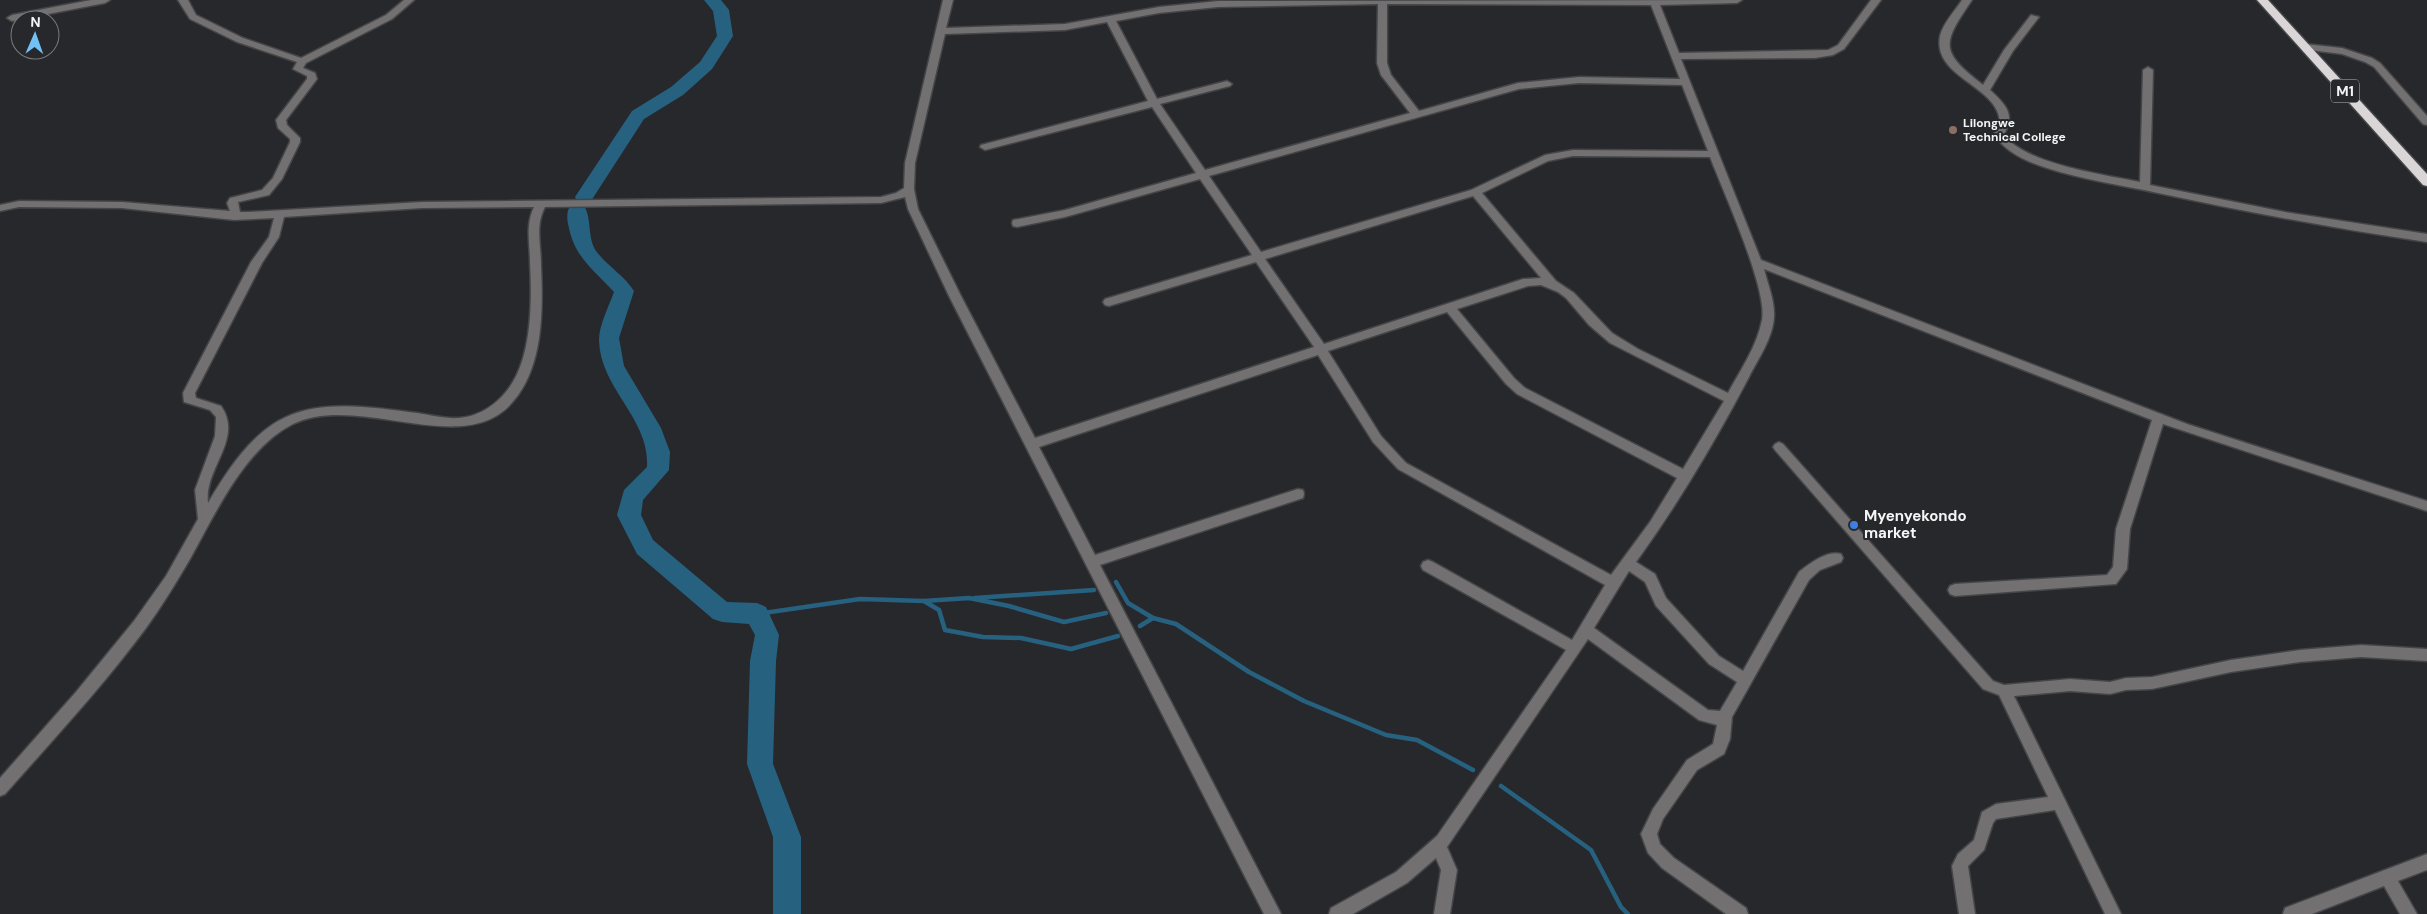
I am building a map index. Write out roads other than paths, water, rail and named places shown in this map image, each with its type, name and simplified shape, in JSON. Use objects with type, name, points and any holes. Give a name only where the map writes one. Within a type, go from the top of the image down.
[{"type":"highway","name":"M1","points":[[2262,0],[2427,182]]},
{"type":"street","points":[[53,10],[105,0]]},
{"type":"street","points":[[183,0],[193,17],[240,40],[302,61]]},
{"type":"street","points":[[234,216],[235,210],[232,203],[234,200],[265,193],[277,179],[296,142],[296,138],[282,126],[281,120],[312,79],[312,75],[298,68],[302,61],[389,17],[409,0]]},
{"type":"street","points":[[948,0],[910,164],[909,189],[913,209],[1091,562],[1273,914]]},
{"type":"street","points":[[940,31],[1055,28],[1195,5],[1383,1],[1655,2],[1737,0]]},
{"type":"street","points":[[1675,56],[1815,55],[1830,53],[1841,47],[1876,0]]},
{"type":"street","points":[[1967,0],[1946,32],[1944,45],[1949,58],[1955,66],[1998,104],[2004,112],[2005,124],[1999,134],[2003,142],[2029,157],[2051,166],[2316,223],[2427,238]]},
{"type":"street","points":[[1383,1],[1382,63],[1386,74],[1416,114]]},
{"type":"street","points":[[1337,914],[1388,888],[1440,847],[1575,648],[1613,583],[1655,526],[1731,399],[1762,340],[1768,318],[1766,296],[1756,262],[1655,2]]},
{"type":"street","points":[[1984,91],[2009,50],[2034,17]]},
{"type":"street","points":[[1111,20],[1154,103],[1321,349],[1377,439],[1402,466],[1613,583]]},
{"type":"street","points":[[2305,47],[2338,50],[2367,58],[2376,65],[2427,122]]},
{"type":"street","points":[[2145,187],[2148,70]]},
{"type":"street","points":[[1017,223],[1064,213],[1203,175],[1518,86],[1579,80],[1686,82]]},
{"type":"street","points":[[985,147],[1227,84]]},
{"type":"street","points":[[1109,302],[1475,192],[1545,158],[1564,154],[1715,154]]},
{"type":"street","points":[[0,204],[131,206],[234,216],[422,205],[881,200],[899,196],[909,189]]},
{"type":"street","points":[[1475,192],[1550,281],[1568,293],[1602,331],[1620,345],[1731,399]]},
{"type":"street","points":[[0,789],[113,658],[158,600],[205,520],[240,467],[259,443],[278,426],[291,420],[335,411],[458,423],[485,418],[497,411],[508,400],[518,385],[533,341],[536,301],[536,251],[531,229],[532,221],[542,203]]},
{"type":"street","points":[[0,208],[19,204]]},
{"type":"street","points":[[205,520],[201,487],[220,445],[221,415],[217,409],[211,406],[192,402],[188,399],[188,393],[257,262],[274,237],[280,214]]},
{"type":"street","points":[[1756,262],[2159,417],[2427,506]]},
{"type":"street","points":[[1032,444],[1527,282],[1550,281]]},
{"type":"street","points":[[1450,308],[1510,382],[1521,390],[1685,476]]},
{"type":"street","points":[[1956,590],[2112,580],[2120,569],[2123,529],[2159,417]]},
{"type":"street","points":[[1778,447],[1988,685],[2004,692],[2070,685],[2110,688],[2126,684],[2160,682],[2232,666],[2361,651],[2427,655]]},
{"type":"street","points":[[1091,562],[1298,494]]},
{"type":"street","points":[[1740,914],[1668,863],[1653,848],[1649,834],[1658,814],[1692,765],[1696,761],[1711,756],[1718,750],[1723,739],[1725,716],[1804,576],[1815,566],[1836,558]]},
{"type":"street","points":[[1627,563],[1650,578],[1660,602],[1714,660],[1745,680]]},
{"type":"street","points":[[1428,566],[1575,648]]},
{"type":"street","points":[[1586,630],[1704,715],[1720,719],[1725,716]]},
{"type":"street","points":[[2004,692],[2113,914]]},
{"type":"street","points":[[1967,914],[1960,866],[1962,861],[1978,846],[1988,816],[1996,811],[2057,803]]},
{"type":"street","points":[[1440,847],[1449,870],[1442,914]]},
{"type":"street","points":[[2292,914],[2427,862]]},
{"type":"street","points":[[2387,876],[2409,914]]},
{"type":"waterway","points":[[584,197],[638,115],[677,91],[706,65],[725,36],[721,10],[712,0]]},
{"type":"waterway","points":[[577,210],[579,232],[587,253],[624,291],[609,338],[613,367],[653,434],[659,452],[658,470],[632,496],[629,515],[645,547],[722,612],[757,614],[767,635],[763,661],[760,764],[787,837],[787,914]]},
{"type":"waterway","points":[[1116,582],[1128,603],[1153,618]]},
{"type":"waterway","points":[[975,598],[1094,590]]},
{"type":"waterway","points":[[924,601],[969,598],[1009,606],[1064,622],[1106,613]]},
{"type":"waterway","points":[[757,614],[860,599],[924,601]]},
{"type":"waterway","points":[[924,601],[939,610],[945,630],[983,637],[1021,638],[1071,649],[1118,636]]},
{"type":"waterway","points":[[1140,626],[1153,618]]},
{"type":"waterway","points":[[1153,618],[1176,624],[1249,672],[1304,701],[1386,735],[1417,740],[1473,770]]},
{"type":"waterway","points":[[1501,786],[1591,850],[1621,907],[1628,914]]},
{"type":"place","name":"Lilongwe Technical College","points":[[1953,130]]},
{"type":"place","name":"Myenyekondo market","points":[[1854,525]]}]
